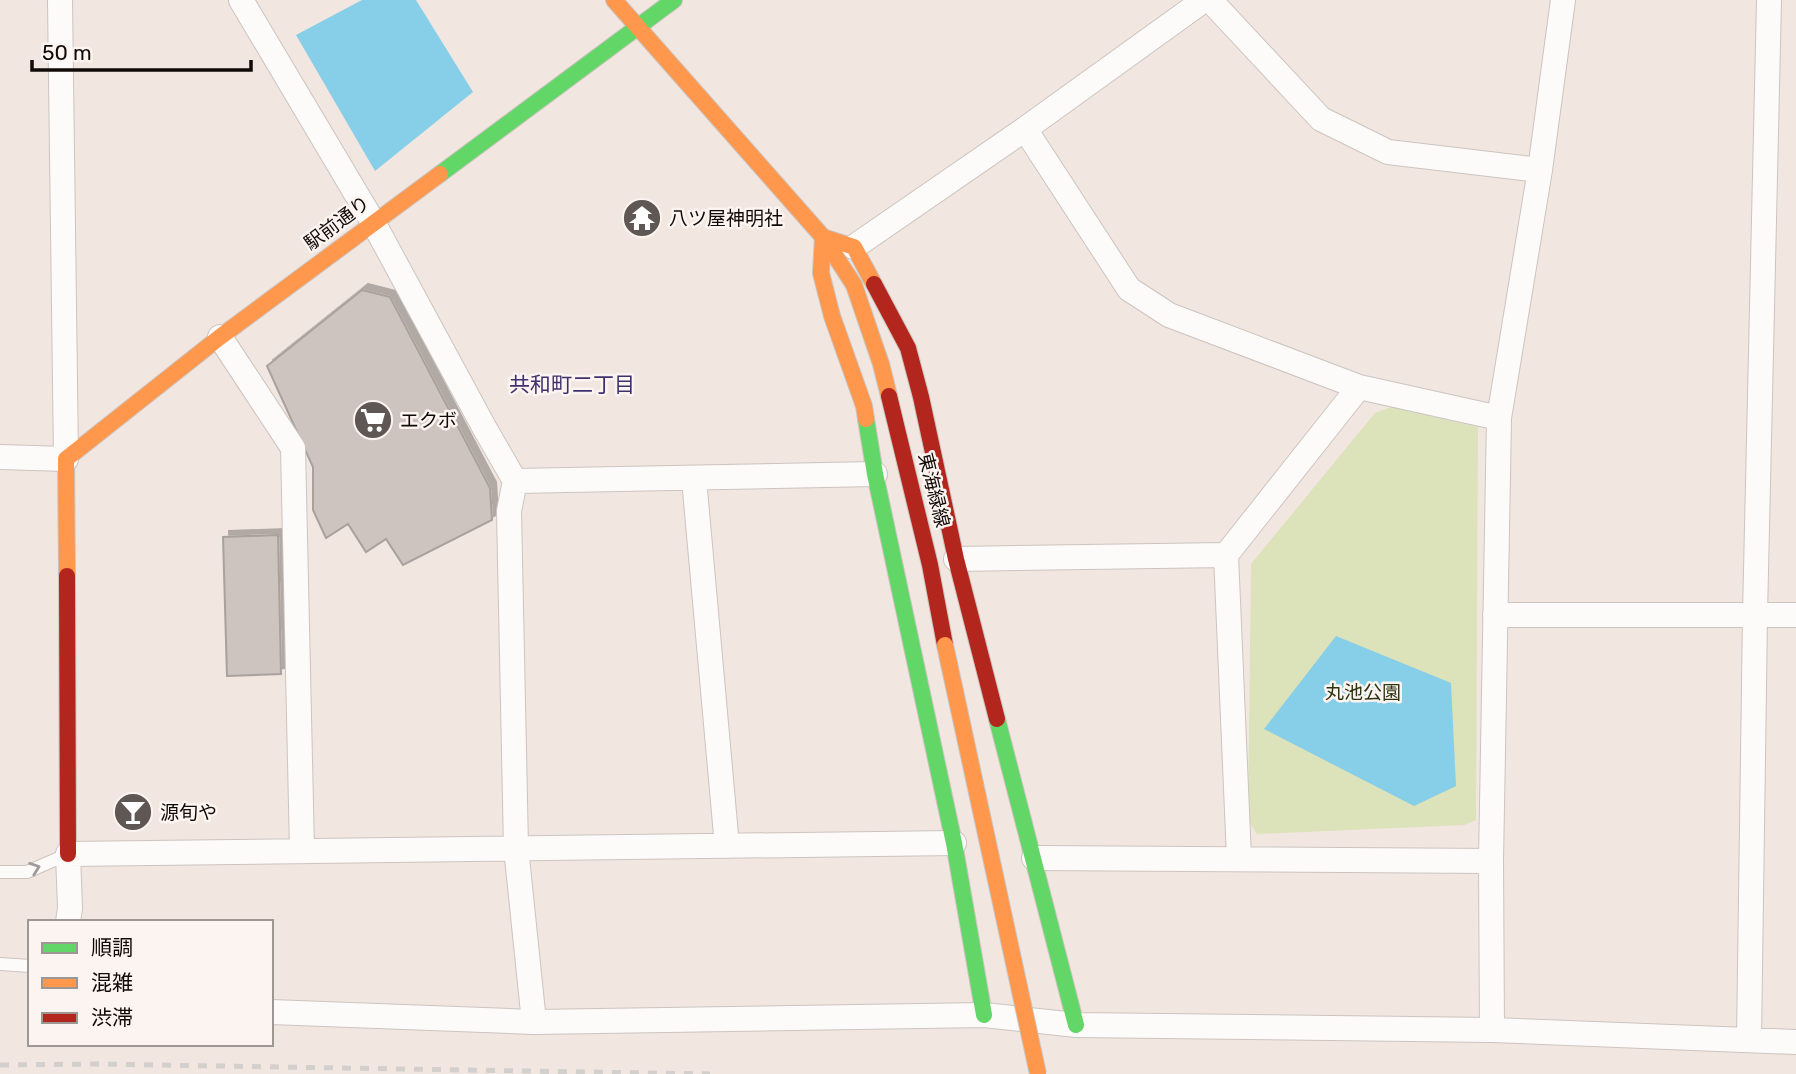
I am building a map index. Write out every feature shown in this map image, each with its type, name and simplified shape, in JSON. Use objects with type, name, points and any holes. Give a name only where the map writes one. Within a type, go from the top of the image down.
[{"type":"street","points":[[60,0],[68,920]]},
{"type":"street","points":[[242,0],[373,222],[515,481],[509,511],[516,848],[534,1022]]},
{"type":"street","name":"東海緑線","points":[[614,0],[823,237],[854,285],[881,363],[930,565],[1038,1074]]},
{"type":"street","name":"駅前通り","points":[[66,459],[220,337],[674,0]]},
{"type":"street","points":[[854,247],[1026,129],[1204,0]]},
{"type":"street","points":[[1210,0],[1321,119],[1388,152],[1540,170]]},
{"type":"street","points":[[1492,1030],[1490,861],[1499,418],[1540,170],[1563,0]]},
{"type":"street","points":[[1749,1039],[1755,615],[1769,0]]},
{"type":"street","points":[[1026,129],[1129,289],[1169,315],[1359,387],[1499,418]]},
{"type":"street","points":[[984,1015],[954,843],[864,406],[832,316],[821,273],[823,237],[854,247],[908,348],[922,397],[956,559],[1076,1024]]},
{"type":"street","points":[[220,337],[293,448],[302,850]]},
{"type":"street","points":[[1239,858],[1226,555],[1359,387]]},
{"type":"street","points":[[0,457],[66,459]]},
{"type":"street","points":[[515,481],[876,474]]},
{"type":"street","points":[[694,478],[727,846]]},
{"type":"street","points":[[956,559],[1226,555]]},
{"type":"street","points":[[1495,615],[1796,615]]},
{"type":"street","points":[[68,855],[954,843]]},
{"type":"street","points":[[1034,858],[1490,861]]},
{"type":"street","points":[[273,1012],[534,1022],[984,1015],[1076,1024],[1492,1030],[1796,1042]]},
{"type":"lane","points":[[0,872],[27,872],[68,855]]},
{"type":"lane","points":[[0,964],[28,966]]},
{"type":"green space","name":"丸池公園","points":[[1391,407],[1478,427],[1476,820],[1464,825],[1257,834],[1248,820],[1251,564],[1375,413]]},
{"type":"water","points":[[362,0],[416,0],[473,92],[375,171],[296,35]]},
{"type":"water","points":[[1336,636],[1451,683],[1456,786],[1414,806],[1264,729]]},
{"type":"building","name":"エクボ","points":[[362,290],[390,297],[490,488],[492,520],[403,565],[386,539],[366,552],[348,524],[326,538],[313,510],[313,467],[267,366]]},
{"type":"building","points":[[278,535],[281,674],[227,676],[223,537]]},
{"type":"railway","points":[[0,1065],[95,1064],[710,1074]]},
{"type":"traffic: fast","points":[[440,174],[674,0]]},
{"type":"traffic: fast","points":[[866,419],[875,474],[954,843],[984,1015]]},
{"type":"traffic: fast","points":[[997,719],[1076,1025]]},
{"type":"traffic: slow","points":[[614,0],[823,237],[854,285],[889,396]]},
{"type":"traffic: slow","points":[[67,576],[66,459],[220,337],[440,174]]},
{"type":"traffic: slow","points":[[866,419],[864,406],[832,316],[821,273],[823,237],[854,247],[874,284]]},
{"type":"traffic: slow","points":[[945,645],[1038,1074]]},
{"type":"traffic: jam","points":[[874,284],[908,348],[956,559],[997,719]]},
{"type":"traffic: jam","points":[[889,396],[930,565],[945,645]]},
{"type":"traffic: jam","points":[[67,576],[68,854]]},
{"type":"place","name":"八ツ屋神明社","points":[[642,218]]},
{"type":"place","name":"エクボ","points":[[373,420]]},
{"type":"place","name":"源旬や","points":[[133,812]]},
{"type":"district","name":"共和町二丁目","points":[[572,384]]}]
